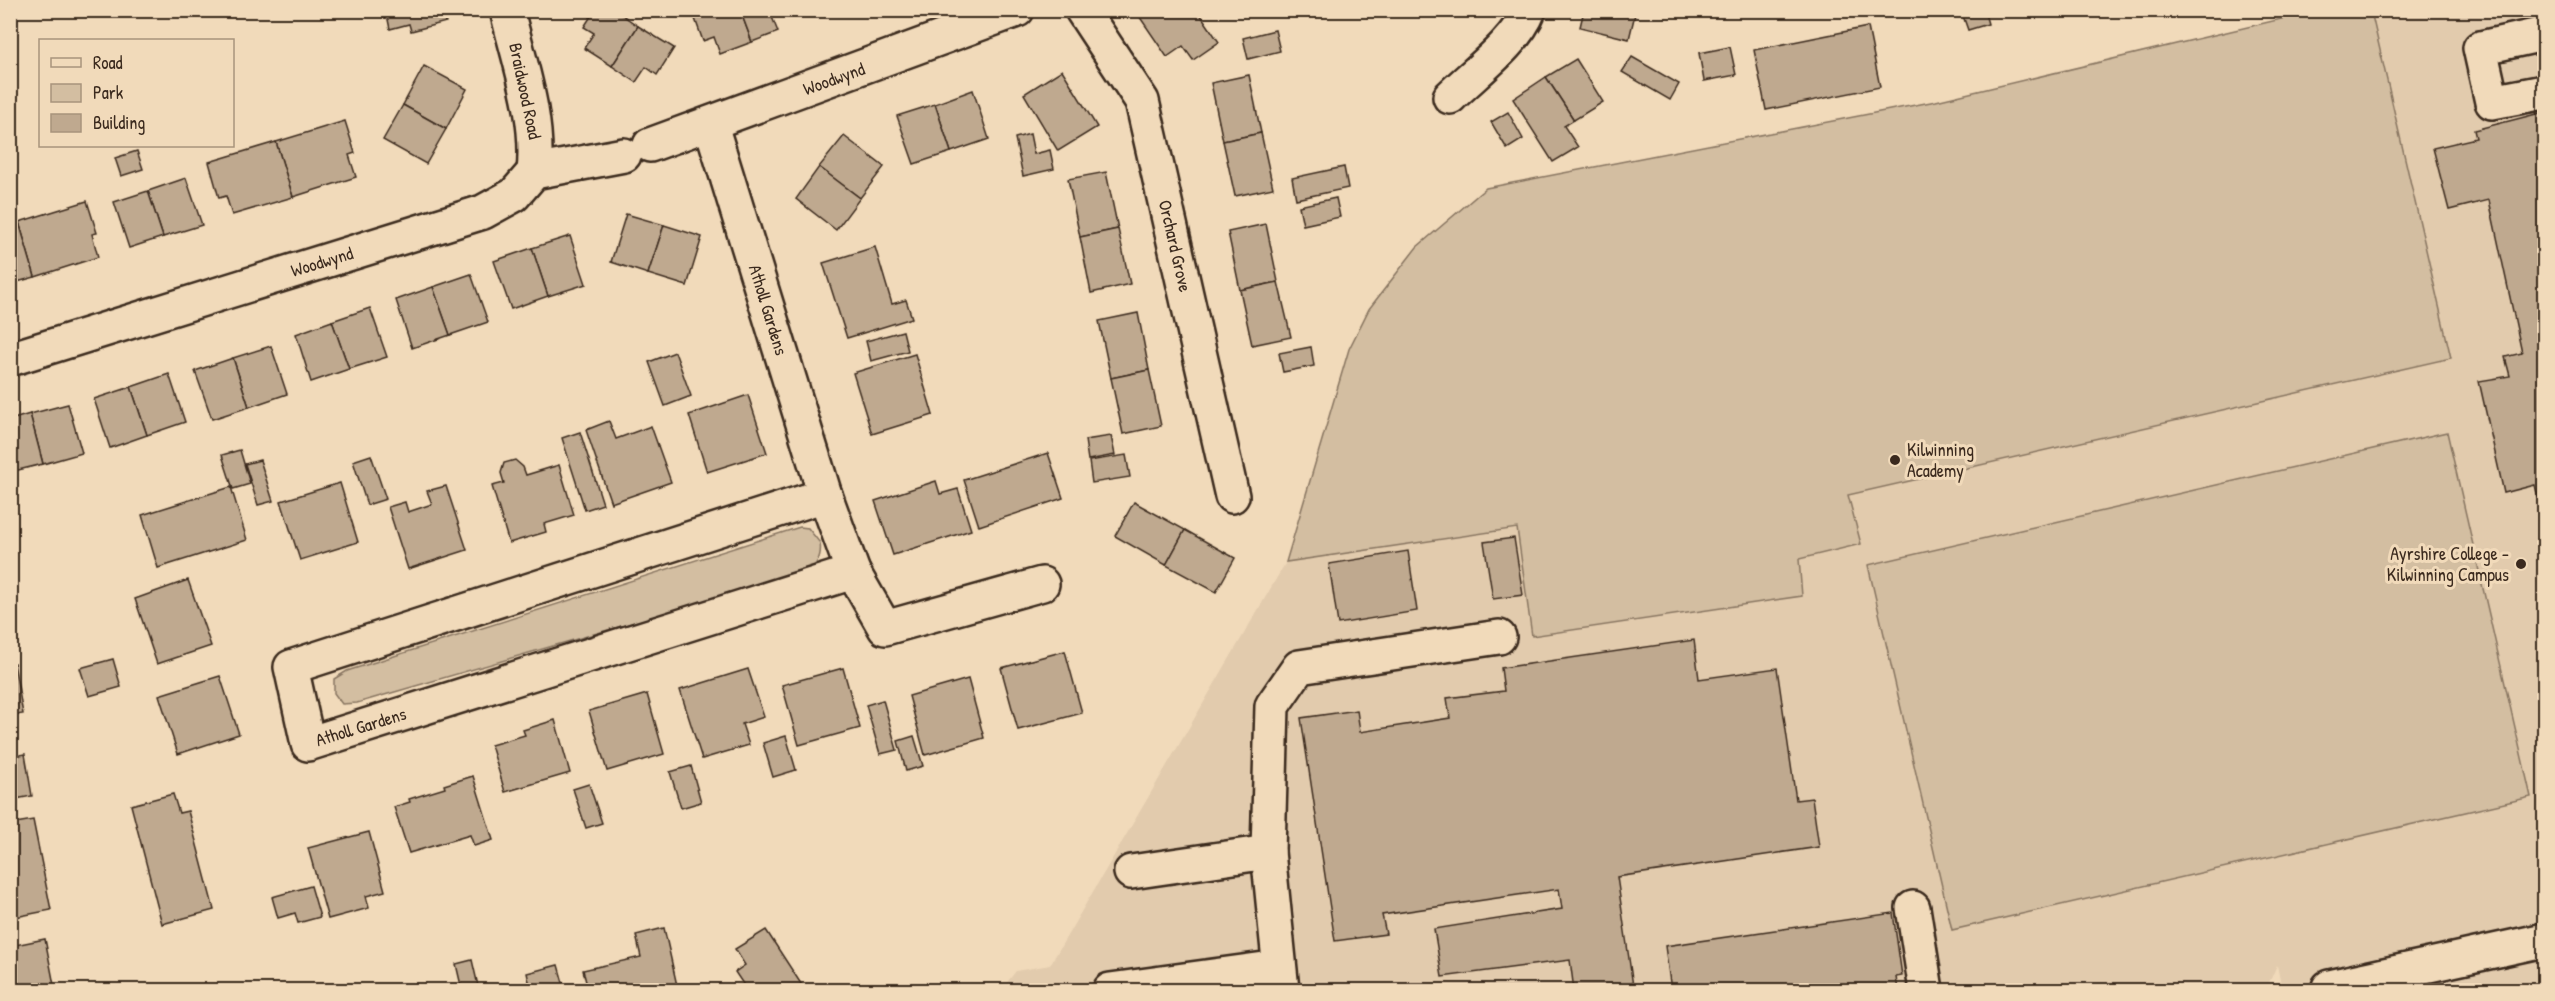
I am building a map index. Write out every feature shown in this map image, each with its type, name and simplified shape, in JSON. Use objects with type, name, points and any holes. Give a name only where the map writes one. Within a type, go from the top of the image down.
[{"type":"street","name":"Braidwood Road","points":[[507,10],[533,121],[537,147],[534,172]]},
{"type":"street","name":"Woodwynd","points":[[10,359],[483,212],[514,195],[534,172],[637,150],[711,125],[960,21],[1017,10]]},
{"type":"street","name":"Orchard Grove","points":[[1082,10],[1142,101],[1232,496]]},
{"type":"street","points":[[1450,97],[1511,39],[1526,20],[1529,10]]},
{"type":"street","points":[[2544,34],[2480,48],[2493,102],[2544,92]]},
{"type":"street","name":"Atholl Gardens","points":[[711,125],[825,495],[854,572],[885,628],[1042,584]]},
{"type":"street","name":"Atholl Gardens","points":[[825,495],[291,667],[308,744],[854,572]]},
{"type":"street","points":[[1110,990],[1280,979],[1268,852],[1272,706],[1299,667],[1499,637]]},
{"type":"street","points":[[1131,872],[1268,852]]},
{"type":"street","points":[[1913,908],[1926,990]]},
{"type":"street","points":[[2329,990],[2329,987],[2406,969],[2544,940]]},
{"type":"shaded area","name":"Kilwinning Academy","points":[[2315,11],[2544,11],[2544,990],[2282,990],[2277,965],[2266,990],[1001,990],[1016,971],[1050,965],[1286,562],[1349,349],[1369,309],[1417,247],[1486,188],[1936,101]]},
{"type":"green space","points":[[2315,11],[2371,11],[2451,358],[1848,495],[1861,544],[1799,559],[1802,596],[1532,636],[1517,528],[1286,562],[1349,349],[1369,309],[1417,247],[1486,188],[1936,101]]},
{"type":"green space","points":[[2447,432],[2531,797],[1952,930],[1868,565]]},
{"type":"green space","points":[[800,527],[808,528],[820,543],[818,560],[807,572],[357,703],[342,704],[334,693],[334,679],[347,671]]},
{"type":"building","points":[[386,10],[444,10],[446,22],[411,31],[409,24],[390,29]]},
{"type":"building","points":[[595,10],[615,10],[638,26],[612,66],[584,48],[594,33],[584,27]]},
{"type":"building","points":[[699,10],[740,10],[752,42],[720,54],[714,37],[703,41],[693,13]]},
{"type":"building","points":[[740,10],[785,10],[785,12],[772,17],[778,32],[752,42]]},
{"type":"building","points":[[1135,10],[1190,10],[1192,13],[1198,11],[1219,42],[1193,60],[1183,46],[1167,57]]},
{"type":"building","points":[[1584,10],[1636,10],[1629,39],[1580,27]]},
{"type":"building","points":[[1961,10],[1984,10],[1988,24],[1968,30]]},
{"type":"building","points":[[638,26],[674,48],[657,75],[646,67],[636,82],[612,66]]},
{"type":"building","points":[[1868,27],[1880,87],[1766,110],[1754,50]]},
{"type":"building","points":[[1275,30],[1280,51],[1248,59],[1243,38]]},
{"type":"building","points":[[1730,47],[1736,75],[1704,81],[1699,53]]},
{"type":"building","points":[[1632,57],[1679,84],[1670,100],[1622,72]]},
{"type":"building","points":[[1576,59],[1603,102],[1574,120],[1546,77]]},
{"type":"building","points":[[424,66],[467,89],[446,129],[403,105]]},
{"type":"building","points":[[1062,70],[1097,127],[1058,151],[1024,94]]},
{"type":"building","points":[[1249,75],[1261,133],[1223,141],[1211,83]]},
{"type":"building","points":[[1546,77],[1574,120],[1564,126],[1578,147],[1553,162],[1513,99]]},
{"type":"building","points":[[973,90],[989,139],[951,152],[935,104]]},
{"type":"building","points":[[935,104],[951,152],[914,164],[897,116]]},
{"type":"building","points":[[403,105],[446,129],[426,164],[383,140]]},
{"type":"building","points":[[1508,112],[1523,139],[1507,149],[1491,122]]},
{"type":"building","points":[[2544,112],[2544,503],[2540,505],[2535,485],[2504,493],[2479,381],[2510,376],[2505,357],[2522,353],[2489,200],[2449,210],[2433,148],[2476,138],[2474,130]]},
{"type":"building","points":[[345,121],[355,153],[349,155],[356,177],[293,197],[276,142]]},
{"type":"building","points":[[1261,133],[1273,188],[1235,196],[1223,141]]},
{"type":"building","points":[[1030,134],[1034,154],[1050,150],[1054,169],[1023,176],[1015,138]]},
{"type":"building","points":[[844,136],[884,167],[860,198],[819,167]]},
{"type":"building","points":[[276,142],[293,197],[232,215],[226,196],[219,198],[209,162]]},
{"type":"building","points":[[137,151],[143,169],[121,176],[115,158]]},
{"type":"building","points":[[819,167],[860,198],[836,230],[796,199]]},
{"type":"building","points":[[1344,167],[1348,188],[1296,199],[1292,178]]},
{"type":"building","points":[[1106,172],[1118,229],[1080,237],[1068,179]]},
{"type":"building","points":[[186,178],[202,225],[163,237],[148,191]]},
{"type":"building","points":[[148,191],[163,237],[129,248],[114,202]]},
{"type":"building","points":[[1336,198],[1340,217],[1303,225],[1299,206]]},
{"type":"building","points":[[87,201],[97,233],[92,234],[98,257],[35,277],[19,222]]},
{"type":"building","points":[[626,214],[664,225],[648,274],[611,262]]},
{"type":"building","points":[[19,222],[35,277],[10,284],[10,224]]},
{"type":"building","points":[[1266,224],[1278,282],[1240,290],[1228,232]]},
{"type":"building","points":[[664,225],[702,237],[687,286],[648,274]]},
{"type":"building","points":[[1118,229],[1130,284],[1091,293],[1080,237]]},
{"type":"building","points":[[570,236],[586,284],[548,296],[532,248]]},
{"type":"building","points":[[875,247],[892,304],[906,300],[912,318],[847,338],[823,263]]},
{"type":"building","points":[[532,248],[548,296],[511,309],[494,261]]},
{"type":"building","points":[[471,274],[488,322],[450,335],[433,287]]},
{"type":"building","points":[[1278,282],[1291,337],[1252,345],[1240,290]]},
{"type":"building","points":[[433,287],[450,335],[412,348],[396,300]]},
{"type":"building","points":[[370,308],[387,357],[349,369],[332,321]]},
{"type":"building","points":[[1138,313],[1149,370],[1111,378],[1099,321]]},
{"type":"building","points":[[332,321],[349,369],[311,382],[296,334]]},
{"type":"building","points":[[903,331],[908,351],[871,361],[866,341]]},
{"type":"building","points":[[271,346],[287,394],[249,407],[233,358]]},
{"type":"building","points":[[1311,347],[1314,366],[1283,372],[1279,353]]},
{"type":"building","points":[[675,352],[691,396],[665,406],[649,362]]},
{"type":"building","points":[[915,354],[933,415],[872,434],[853,373]]},
{"type":"building","points":[[233,358],[249,407],[212,419],[195,371]]},
{"type":"building","points":[[1149,370],[1161,426],[1123,434],[1111,378]]},
{"type":"building","points":[[169,374],[185,422],[147,435],[131,387]]},
{"type":"building","points":[[131,387],[147,435],[110,448],[94,399]]},
{"type":"building","points":[[748,395],[767,453],[707,472],[689,415]]},
{"type":"building","points":[[68,404],[82,453],[43,464],[30,414]]},
{"type":"building","points":[[30,414],[43,464],[10,472],[10,420]]},
{"type":"building","points":[[609,421],[616,439],[651,426],[671,482],[611,503],[586,430]]},
{"type":"building","points":[[580,432],[603,504],[585,510],[562,438]]},
{"type":"building","points":[[1111,436],[1115,455],[1088,460],[1085,440]]},
{"type":"building","points":[[240,450],[250,484],[233,489],[222,455]]},
{"type":"building","points":[[1048,453],[1063,498],[979,526],[964,480]]},
{"type":"building","points":[[371,455],[386,499],[367,505],[353,461]]},
{"type":"building","points":[[1126,455],[1130,477],[1092,483],[1089,461]]},
{"type":"building","points":[[260,460],[273,501],[258,505],[245,464]]},
{"type":"building","points":[[515,460],[523,467],[526,475],[559,465],[574,515],[544,524],[546,532],[509,543],[492,486],[504,483],[501,473],[504,463]]},
{"type":"building","points":[[936,481],[940,494],[958,489],[971,530],[893,555],[875,501]]},
{"type":"building","points":[[340,483],[358,542],[300,560],[281,501]]},
{"type":"building","points":[[446,486],[467,550],[408,569],[388,507],[405,502],[408,512],[432,504],[427,491]]},
{"type":"building","points":[[231,487],[247,540],[158,568],[142,515]]},
{"type":"building","points":[[1134,502],[1185,530],[1166,565],[1115,536]]},
{"type":"building","points":[[1185,530],[1235,558],[1216,592],[1166,565]]},
{"type":"building","points":[[1514,538],[1523,595],[1493,599],[1484,542]]},
{"type":"building","points":[[1408,551],[1417,611],[1338,624],[1329,564]]},
{"type":"building","points":[[188,580],[211,646],[157,664],[135,599]]},
{"type":"building","points":[[1694,640],[1699,679],[1777,668],[1796,800],[1812,798],[1819,847],[1617,877],[1633,986],[1601,990],[1574,990],[1570,960],[1442,977],[1434,929],[1562,909],[1559,889],[1382,915],[1386,934],[1335,941],[1301,718],[1357,710],[1360,732],[1450,718],[1447,698],[1504,691],[1501,668]]},
{"type":"building","points":[[1065,651],[1082,713],[1018,730],[1001,668]]},
{"type":"building","points":[[113,659],[121,687],[89,696],[80,668]]},
{"type":"building","points":[[14,663],[23,714],[10,716],[10,664]]},
{"type":"building","points":[[843,668],[860,728],[799,745],[782,685]]},
{"type":"building","points":[[748,669],[764,717],[742,724],[749,745],[702,759],[680,690]]},
{"type":"building","points":[[220,676],[239,734],[178,754],[159,695]]},
{"type":"building","points":[[968,679],[984,738],[925,755],[909,696]]},
{"type":"building","points":[[647,694],[664,754],[607,771],[589,711]]},
{"type":"building","points":[[883,700],[897,750],[880,754],[866,705]]},
{"type":"building","points":[[555,720],[570,773],[505,792],[491,745],[525,735],[523,730]]},
{"type":"building","points":[[786,736],[796,770],[773,777],[763,743]]},
{"type":"building","points":[[914,736],[923,766],[906,771],[898,741]]},
{"type":"building","points":[[25,754],[32,796],[10,800],[10,757]]},
{"type":"building","points":[[691,766],[701,802],[681,808],[670,772]]},
{"type":"building","points":[[473,776],[493,840],[474,846],[470,835],[409,853],[394,807],[410,802],[409,799],[445,788],[444,785]]},
{"type":"building","points":[[589,784],[602,823],[586,828],[573,789]]},
{"type":"building","points":[[173,794],[179,813],[188,811],[214,910],[162,924],[131,805]]},
{"type":"building","points":[[33,820],[51,910],[10,918],[10,824]]},
{"type":"building","points":[[369,832],[385,891],[366,896],[369,908],[328,919],[308,848]]},
{"type":"building","points":[[311,886],[320,917],[298,923],[295,913],[278,918],[272,897]]},
{"type":"building","points":[[1893,913],[1902,976],[1896,977],[1898,990],[1671,990],[1665,946]]},
{"type":"building","points":[[664,928],[678,990],[588,990],[583,970],[641,957],[636,935]]},
{"type":"building","points":[[766,930],[805,990],[747,990],[735,972],[745,965],[735,949]]},
{"type":"building","points":[[45,939],[55,990],[10,990],[10,946]]},
{"type":"building","points":[[472,960],[479,990],[462,990],[456,964]]},
{"type":"building","points":[[558,965],[565,990],[531,990],[527,973]]},
{"type":"place","name":"Kilwinning Academy","points":[[1895,460]]},
{"type":"place","name":"Ayrshire College - Kilwinning Campus","points":[[2521,564]]}]
